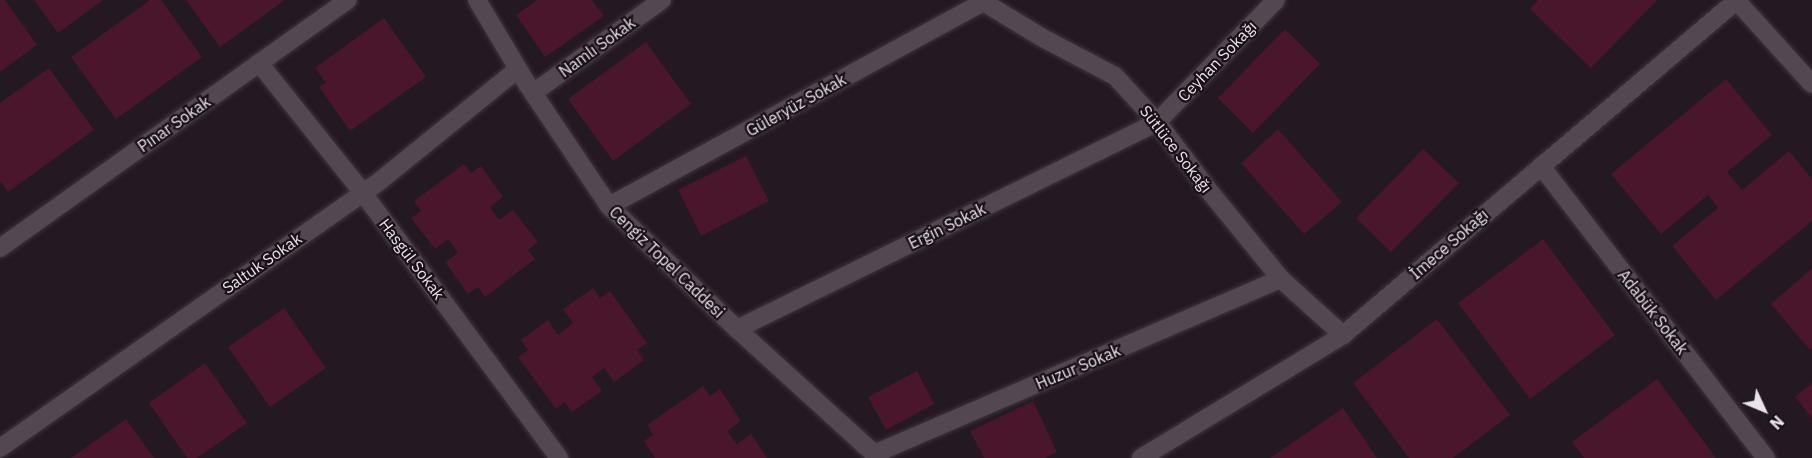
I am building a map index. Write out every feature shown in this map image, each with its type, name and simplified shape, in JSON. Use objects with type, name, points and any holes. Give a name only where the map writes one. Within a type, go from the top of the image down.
[{"type":"street","name":"Pınar Sokak","points":[[0,248],[348,0]]},
{"type":"street","name":"Cengiz Topel Caddesi","points":[[477,0],[517,69],[609,206],[736,329],[876,456]]},
{"type":"street","name":"Namlı Sokak","points":[[533,93],[662,0]]},
{"type":"street","name":"Ceyhan Sokağı","points":[[1157,122],[1276,0]]},
{"type":"street","points":[[1736,0],[1812,84]]},
{"type":"street","name":"İmece Sokağı","points":[[1141,458],[1343,335],[1736,0]]},
{"type":"street","name":"Sütlüce Sokağı","points":[[981,1],[1115,76],[1157,122],[1281,279],[1343,335]]},
{"type":"street","name":"Güleryüz Sokak","points":[[609,206],[981,1]]},
{"type":"street","name":"Hasgül Sokak","points":[[259,63],[363,193],[559,458]]},
{"type":"street","name":"Saltuk Sokak","points":[[0,448],[363,193],[517,69]]},
{"type":"street","name":"Ergin Sokak","points":[[736,329],[1157,122]]},
{"type":"street","name":"Adabük Sokak","points":[[1541,166],[1766,458]]},
{"type":"street","name":"Huzur Sokak","points":[[876,456],[1281,279]]},
{"type":"building","points":[[0,0],[5,0],[37,45],[0,72]]},
{"type":"building","points":[[34,0],[103,0],[58,33]]},
{"type":"building","points":[[150,0],[161,0],[202,57],[116,119],[71,57]]},
{"type":"building","points":[[186,0],[285,0],[220,47]]},
{"type":"building","points":[[537,0],[592,0],[604,16],[545,57],[516,15]]},
{"type":"building","points":[[1538,0],[1657,0],[1591,68],[1530,9]]},
{"type":"building","points":[[384,18],[426,77],[350,131],[319,87],[326,83],[315,68]]},
{"type":"building","points":[[1285,29],[1320,64],[1253,133],[1218,98]]},
{"type":"building","points":[[646,42],[691,104],[613,161],[568,99]]},
{"type":"building","points":[[49,68],[94,130],[8,192],[0,181],[0,103]]},
{"type":"building","points":[[1726,79],[1772,135],[1727,172],[1742,190],[1789,151],[1812,179],[1812,221],[1716,300],[1672,246],[1718,208],[1708,195],[1661,234],[1611,174]]},
{"type":"building","points":[[1278,129],[1342,202],[1304,234],[1241,163]]},
{"type":"building","points":[[1423,149],[1459,183],[1391,252],[1356,218]]},
{"type":"building","points":[[746,156],[769,201],[701,236],[678,190]]},
{"type":"building","points":[[464,164],[471,173],[481,166],[503,197],[490,207],[499,220],[513,210],[538,242],[528,250],[535,259],[485,297],[478,287],[468,294],[445,262],[458,253],[448,239],[435,249],[411,218],[421,211],[414,201]]},
{"type":"building","points":[[1543,239],[1615,335],[1530,399],[1458,303]]},
{"type":"building","points":[[1812,268],[1812,348],[1810,350],[1771,304]]},
{"type":"building","points":[[593,288],[600,298],[610,291],[647,343],[637,350],[644,360],[614,382],[604,368],[592,377],[602,391],[572,412],[565,402],[556,409],[518,357],[528,350],[521,340],[548,320],[558,335],[573,323],[563,309]]},
{"type":"building","points":[[284,308],[326,368],[270,407],[228,347]]},
{"type":"building","points":[[1437,319],[1510,415],[1453,458],[1409,458],[1353,383]]},
{"type":"building","points":[[205,363],[247,423],[197,458],[187,458],[149,403]]},
{"type":"building","points":[[917,371],[934,404],[886,430],[868,397]]},
{"type":"building","points":[[1657,379],[1716,458],[1584,458],[1572,442]]},
{"type":"building","points":[[1812,383],[1812,418],[1795,397]]},
{"type":"building","points":[[703,386],[710,396],[720,389],[741,421],[727,431],[737,444],[751,434],[767,458],[655,458],[644,441],[653,435],[647,425]]},
{"type":"building","points":[[1033,401],[1057,452],[1045,458],[984,458],[970,431]]},
{"type":"building","points":[[1343,408],[1377,458],[1270,458]]},
{"type":"building","points":[[126,419],[154,458],[71,458]]}]
